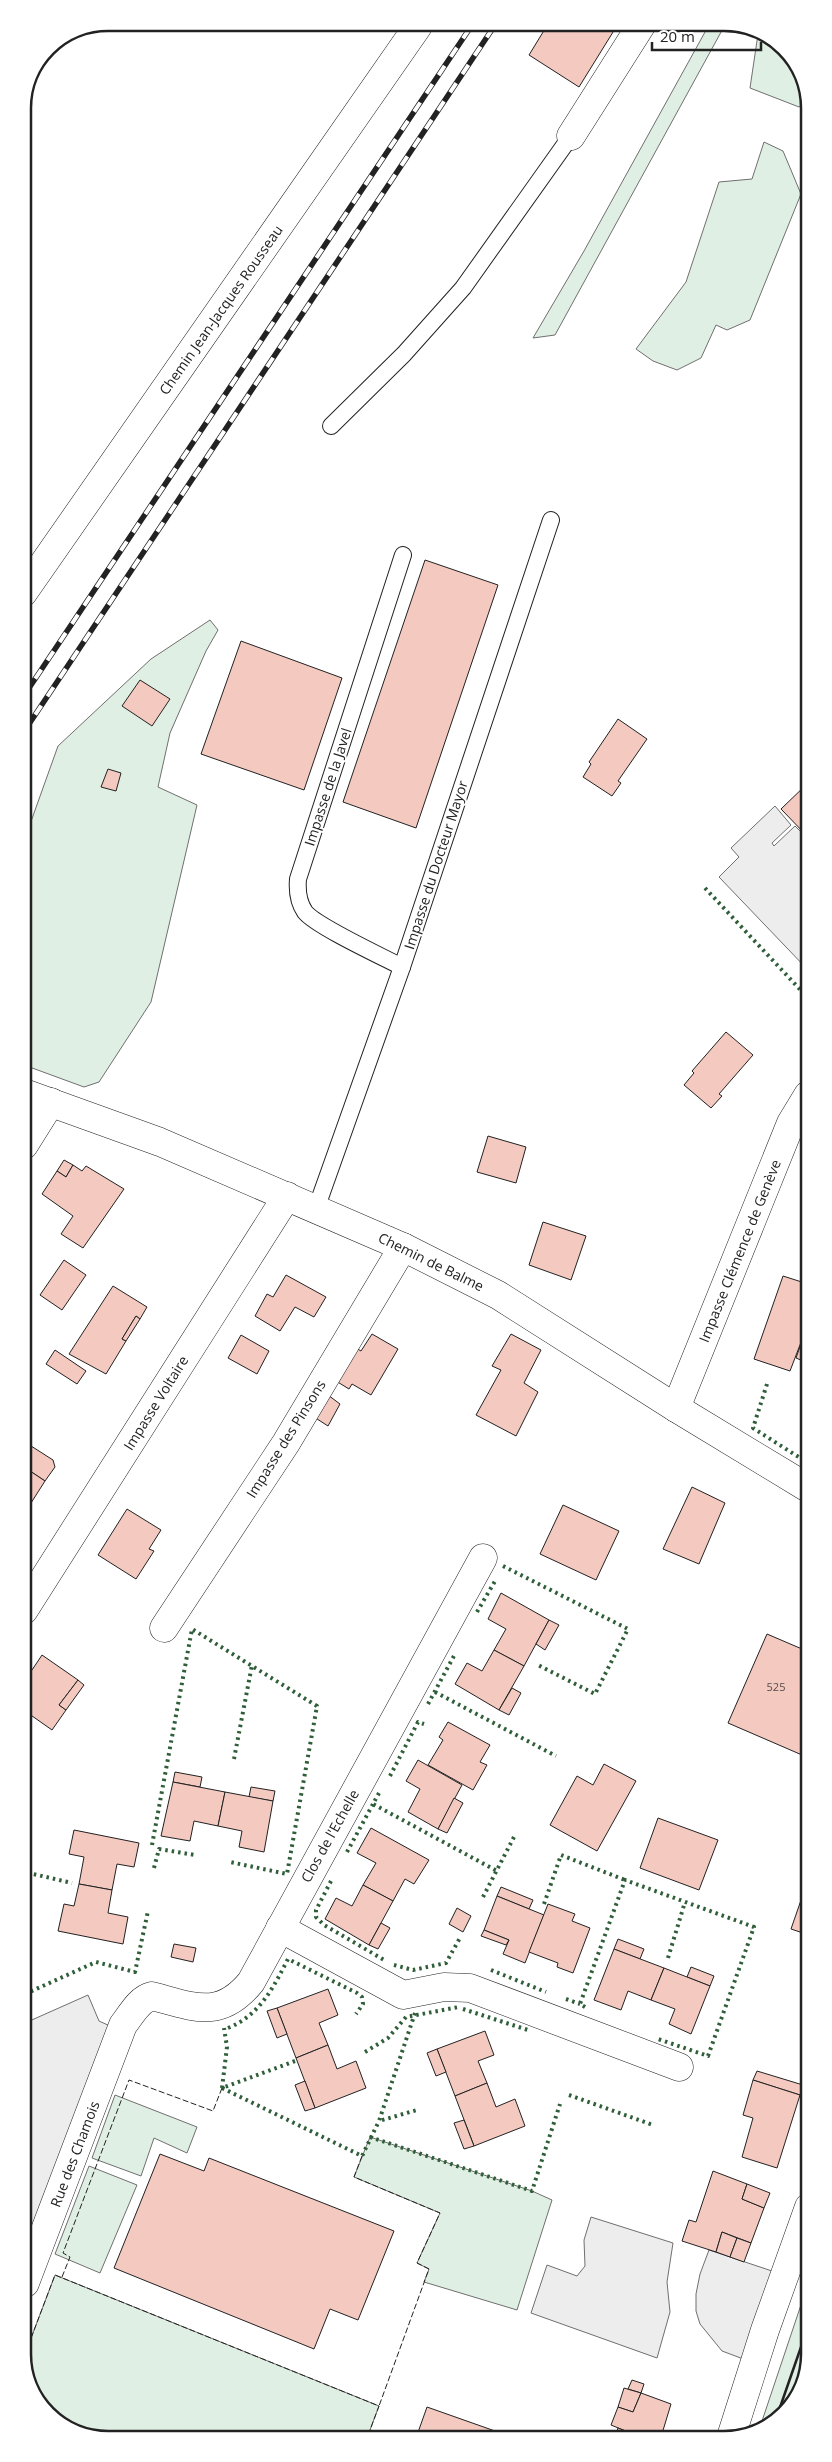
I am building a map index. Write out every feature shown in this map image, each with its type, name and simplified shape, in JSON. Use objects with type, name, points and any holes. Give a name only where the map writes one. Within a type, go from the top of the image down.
[{"type":"street","name":"Chemin Jean-Jacques Rousseau","points":[[31,582],[415,31]]},
{"type":"street","points":[[570,136],[638,31]]},
{"type":"street","name":"Chemin de Balme","points":[[31,1096],[160,1142],[403,1247],[498,1295],[676,1408],[801,1484]]},
{"type":"street","points":[[31,1134],[51,1102]]},
{"type":"street","name":"Impasse Clémence de Genève","points":[[676,1408],[791,1124],[801,1107]]},
{"type":"street","name":"Impasse Voltaire","points":[[31,1599],[287,1196]]},
{"type":"street","name":"Impasse des Pinsons","points":[[164,1628],[286,1443],[403,1247]]},
{"type":"street","name":"Clos de l'Echelle","points":[[124,2025],[147,1997],[152,1996],[207,2008],[221,2006],[232,2002],[251,1982],[483,1558]]},
{"type":"street","points":[[280,1928],[403,1995],[444,1987],[470,1988],[679,2067]]},
{"type":"street","name":"Rue des Chamois","points":[[31,2267],[124,2025]]},
{"type":"street","points":[[733,2430],[765,2330],[801,2229]]},
{"type":"lane","points":[[331,426],[404,354],[464,288],[570,136]]},
{"type":"lane","name":"Impasse du Docteur Mayor","points":[[316,1209],[402,967],[550,520]]},
{"type":"lane","name":"Impasse de la Javel","points":[[402,967],[314,920],[302,906],[298,888],[302,869],[403,555]]},
{"type":"green space","points":[[706,31],[722,31],[555,335],[533,338],[584,251]]},
{"type":"green space","points":[[757,39],[771,47],[788,65],[798,88],[801,106],[799,107],[750,88]]},
{"type":"green space","points":[[764,142],[783,151],[801,194],[750,320],[727,330],[716,325],[701,358],[677,370],[653,361],[636,349],[686,282],[719,182],[752,179]]},
{"type":"green space","points":[[210,620],[218,630],[206,651],[170,733],[158,787],[197,805],[151,1002],[99,1082],[84,1087],[31,1068],[31,821],[58,746],[151,659]]},
{"type":"green space","points":[[115,2095],[197,2127],[187,2153],[154,2138],[141,2176],[92,2158]]},
{"type":"green space","points":[[370,2137],[532,2191],[552,2200],[517,2310],[424,2282],[429,2269],[417,2263],[440,2213],[354,2177]]},
{"type":"green space","points":[[89,2166],[137,2185],[100,2273],[55,2254]]},
{"type":"green space","points":[[55,2275],[379,2406],[370,2431],[103,2431],[79,2425],[61,2415],[44,2397],[34,2374],[31,2338]]},
{"type":"green space","points":[[801,2305],[801,2354],[797,2379],[785,2401],[775,2412],[762,2420]]},
{"type":"shaded area","points":[[775,806],[791,825],[772,843],[774,846],[795,826],[801,832],[801,963],[719,877],[739,857],[731,848]]},
{"type":"shaded area","points":[[88,1995],[99,2021],[121,2031],[31,2267],[31,2020]]},
{"type":"shaded area","points":[[591,2217],[673,2243],[667,2282],[670,2312],[657,2358],[531,2313],[547,2265],[577,2276],[585,2266],[584,2240]]},
{"type":"shaded area","points":[[709,2250],[784,2275],[754,2363],[722,2351],[700,2324],[696,2311],[696,2294],[700,2274]]},
{"type":"building","points":[[544,31],[614,31],[579,87],[529,55]]},
{"type":"building","points":[[425,560],[498,585],[416,828],[343,802]]},
{"type":"building","points":[[241,641],[342,678],[304,790],[201,754]]},
{"type":"building","points":[[140,680],[170,699],[152,726],[122,706]]},
{"type":"building","points":[[618,719],[647,739],[618,781],[621,783],[612,796],[583,777],[591,764],[589,762]]},
{"type":"building","points":[[108,769],[121,773],[116,791],[101,787]]},
{"type":"building","points":[[801,790],[801,830],[781,809]]},
{"type":"building","points":[[726,1032],[753,1055],[719,1094],[722,1096],[711,1108],[684,1085],[694,1073],[692,1071]]},
{"type":"building","points":[[488,1136],[526,1147],[516,1183],[477,1172]]},
{"type":"building","points":[[64,1160],[73,1165],[66,1177],[57,1171]]},
{"type":"building","points":[[73,1165],[82,1171],[86,1166],[124,1189],[83,1248],[61,1234],[73,1216],[42,1194],[57,1171],[66,1177]]},
{"type":"building","points":[[543,1222],[586,1236],[571,1280],[529,1265]]},
{"type":"building","points":[[64,1260],[86,1275],[62,1310],[40,1295]]},
{"type":"building","points":[[286,1275],[326,1297],[314,1317],[295,1307],[280,1331],[255,1316],[267,1294],[273,1297]]},
{"type":"building","points":[[783,1276],[801,1282],[801,1342],[790,1371],[754,1359]]},
{"type":"building","points":[[113,1286],[147,1307],[140,1319],[136,1316],[122,1339],[126,1341],[106,1374],[69,1354]]},
{"type":"building","points":[[136,1316],[140,1319],[126,1341],[122,1339]]},
{"type":"building","points":[[372,1334],[398,1349],[371,1395],[352,1384],[349,1389],[336,1381],[356,1348],[361,1351]]},
{"type":"building","points":[[511,1334],[541,1350],[524,1383],[538,1392],[516,1436],[476,1415],[501,1370],[492,1366]]},
{"type":"building","points":[[241,1335],[269,1351],[257,1374],[228,1358]]},
{"type":"building","points":[[801,1344],[801,1360],[796,1358]]},
{"type":"building","points":[[55,1350],[86,1371],[77,1384],[46,1364]]},
{"type":"building","points":[[328,1395],[340,1404],[328,1426],[314,1417]]},
{"type":"building","points":[[31,1446],[53,1460],[55,1467],[45,1481],[31,1472]]},
{"type":"building","points":[[31,1472],[45,1481],[31,1503]]},
{"type":"building","points":[[692,1487],[725,1503],[699,1564],[663,1549]]},
{"type":"building","points":[[563,1505],[619,1531],[596,1580],[540,1554]]},
{"type":"building","points":[[127,1509],[161,1530],[149,1549],[154,1551],[136,1579],[98,1555]]},
{"type":"building","points":[[501,1593],[549,1620],[524,1666],[494,1650],[506,1629],[488,1619]]},
{"type":"building","points":[[549,1620],[559,1625],[545,1650],[536,1644]]},
{"type":"building","points":[[767,1634],[801,1649],[801,1755],[728,1723]]},
{"type":"building","points":[[494,1650],[524,1666],[499,1710],[455,1684],[467,1663],[482,1671]]},
{"type":"building","points":[[42,1655],[78,1680],[59,1705],[66,1710],[52,1730],[31,1715],[32,1670]]},
{"type":"building","points":[[78,1680],[84,1685],[66,1710],[59,1705]]},
{"type":"building","points":[[512,1688],[521,1693],[509,1715],[499,1710]]},
{"type":"building","points":[[448,1722],[490,1745],[480,1762],[487,1765],[473,1790],[428,1765],[443,1740],[439,1737]]},
{"type":"building","points":[[418,1760],[462,1785],[438,1829],[408,1812],[420,1789],[406,1781]]},
{"type":"building","points":[[604,1764],[636,1781],[597,1851],[550,1825],[577,1776],[593,1785]]},
{"type":"building","points":[[175,1772],[202,1777],[200,1787],[173,1782]]},
{"type":"building","points":[[173,1782],[225,1792],[218,1826],[194,1821],[190,1841],[161,1836]]},
{"type":"building","points":[[251,1787],[275,1791],[273,1801],[249,1797]]},
{"type":"building","points":[[225,1792],[273,1801],[264,1852],[239,1847],[242,1831],[218,1826]]},
{"type":"building","points":[[454,1798],[463,1803],[447,1833],[438,1829]]},
{"type":"building","points":[[658,1818],[718,1840],[699,1890],[640,1868]]},
{"type":"building","points":[[371,1828],[429,1860],[414,1884],[405,1879],[393,1901],[363,1885],[376,1863],[357,1853]]},
{"type":"building","points":[[74,1830],[139,1843],[134,1867],[117,1864],[112,1890],[79,1884],[84,1857],[69,1854]]},
{"type":"building","points":[[79,1884],[112,1890],[108,1913],[128,1917],[123,1944],[58,1931],[64,1904],[74,1906]]},
{"type":"building","points":[[363,1885],[393,1901],[369,1945],[325,1919],[336,1898],[352,1906]]},
{"type":"building","points":[[501,1887],[533,1900],[529,1909],[497,1896]]},
{"type":"building","points":[[497,1896],[544,1915],[525,1963],[503,1954],[509,1940],[484,1930]]},
{"type":"building","points":[[801,1900],[801,1932],[791,1929]]},
{"type":"building","points":[[548,1904],[575,1914],[572,1921],[590,1928],[573,1973],[557,1967],[558,1963],[529,1952]]},
{"type":"building","points":[[457,1908],[471,1916],[463,1932],[449,1924]]},
{"type":"building","points":[[381,1923],[390,1928],[378,1949],[369,1945]]},
{"type":"building","points":[[484,1930],[509,1940],[506,1945],[481,1936]]},
{"type":"building","points":[[618,1939],[644,1949],[640,1959],[614,1949]]},
{"type":"building","points":[[174,1944],[196,1948],[193,1962],[171,1957]]},
{"type":"building","points":[[614,1949],[664,1968],[651,2000],[628,1991],[621,2010],[594,2000]]},
{"type":"building","points":[[691,1967],[714,1976],[710,1986],[687,1977]]},
{"type":"building","points":[[664,1968],[710,1986],[691,2034],[669,2024],[675,2009],[651,2000]]},
{"type":"building","points":[[328,1989],[338,2015],[319,2023],[328,2045],[296,2058],[277,2008]]},
{"type":"building","points":[[277,2008],[287,2034],[277,2038],[267,2011]]},
{"type":"building","points":[[485,2031],[494,2055],[478,2061],[487,2083],[455,2096],[437,2049]]},
{"type":"building","points":[[328,2045],[337,2069],[356,2061],[366,2088],[315,2108],[296,2058]]},
{"type":"building","points":[[437,2049],[446,2072],[436,2076],[427,2053]]},
{"type":"building","points":[[757,2071],[801,2084],[801,2092],[800,2095],[753,2080]]},
{"type":"building","points":[[753,2080],[800,2095],[777,2168],[742,2157],[753,2118],[743,2115]]},
{"type":"building","points":[[305,2081],[315,2108],[305,2111],[295,2085]]},
{"type":"building","points":[[487,2083],[496,2107],[515,2099],[525,2126],[474,2146],[455,2096]]},
{"type":"building","points":[[464,2120],[474,2146],[464,2149],[454,2123]]},
{"type":"building","points":[[160,2154],[204,2171],[209,2158],[394,2231],[358,2320],[330,2309],[314,2349],[114,2268]]},
{"type":"building","points":[[713,2171],[747,2184],[742,2199],[764,2208],[751,2243],[722,2232],[716,2252],[682,2241],[689,2220],[696,2222]]},
{"type":"building","points":[[747,2184],[770,2193],[764,2208],[742,2199]]},
{"type":"building","points":[[722,2232],[737,2238],[730,2257],[716,2252]]},
{"type":"building","points":[[737,2238],[751,2243],[744,2262],[730,2257]]},
{"type":"building","points":[[632,2380],[644,2384],[641,2393],[628,2389]]},
{"type":"building","points":[[624,2388],[641,2393],[633,2412],[618,2407]]},
{"type":"building","points":[[641,2393],[671,2404],[663,2431],[626,2431],[611,2425],[618,2407],[633,2412]]},
{"type":"building","points":[[427,2407],[495,2431],[418,2431]]},
{"type":"railway","points":[[31,685],[468,31]]},
{"type":"railway","points":[[31,721],[491,31]]},
{"type":"hedge","points":[[705,888],[801,991]]},
{"type":"hedge","points":[[767,1384],[753,1428],[801,1459]]},
{"type":"hedge","points":[[503,1566],[628,1629],[595,1694],[536,1664]]},
{"type":"hedge","points":[[477,1612],[495,1581]]},
{"type":"hedge","points":[[152,1845],[192,1629],[317,1706],[287,1874],[230,1862]]},
{"type":"hedge","points":[[428,1704],[455,1654]]},
{"type":"hedge","points":[[234,1759],[252,1665]]},
{"type":"hedge","points":[[435,1692],[556,1756]]},
{"type":"hedge","points":[[390,1776],[418,1722],[424,1724]]},
{"type":"hedge","points":[[379,1793],[373,1804],[497,1871]]},
{"type":"hedge","points":[[347,1852],[373,1804]]},
{"type":"hedge","points":[[483,1897],[515,1835]]},
{"type":"hedge","points":[[154,1868],[159,1849],[195,1855]]},
{"type":"hedge","points":[[544,1904],[561,1855],[625,1880]]},
{"type":"hedge","points":[[31,1873],[72,1883]]},
{"type":"hedge","points":[[585,2007],[580,2004],[625,1880],[754,1927],[708,2056],[658,2039]]},
{"type":"hedge","points":[[331,1881],[316,1910],[316,1917],[324,1925],[386,1961]]},
{"type":"hedge","points":[[668,1958],[685,1902]]},
{"type":"hedge","points":[[31,1991],[96,1962],[135,1972],[148,1911]]},
{"type":"hedge","points":[[394,1965],[413,1970],[446,1963],[461,1936]]},
{"type":"hedge","points":[[228,2028],[249,2016],[264,2000],[288,1959],[362,1997],[363,2004],[356,2014]]},
{"type":"hedge","points":[[491,1970],[546,1992]]},
{"type":"hedge","points":[[566,1999],[580,2004]]},
{"type":"hedge","points":[[365,2052],[388,2038],[406,2017],[459,2007]]},
{"type":"hedge","points":[[463,2009],[528,2030]]},
{"type":"hedge","points":[[415,2013],[379,2121],[417,2110]]},
{"type":"hedge","points":[[222,2088],[227,2047],[224,2028]]},
{"type":"hedge","points":[[295,2061],[222,2088],[362,2156],[379,2121]]},
{"type":"hedge","points":[[569,2095],[653,2125]]},
{"type":"hedge","points":[[370,2137],[532,2191],[560,2104]]},
{"type":"fence","points":[[62,2277],[70,2257],[63,2253],[129,2080],[213,2111],[222,2088]]},
{"type":"fence","points":[[362,2156],[354,2177],[440,2213],[417,2263],[429,2269],[379,2406]]},
{"type":"fence","points":[[31,2338],[55,2275],[379,2406],[370,2431]]},
{"type":"wall","points":[[780,2406],[801,2347]]}]
